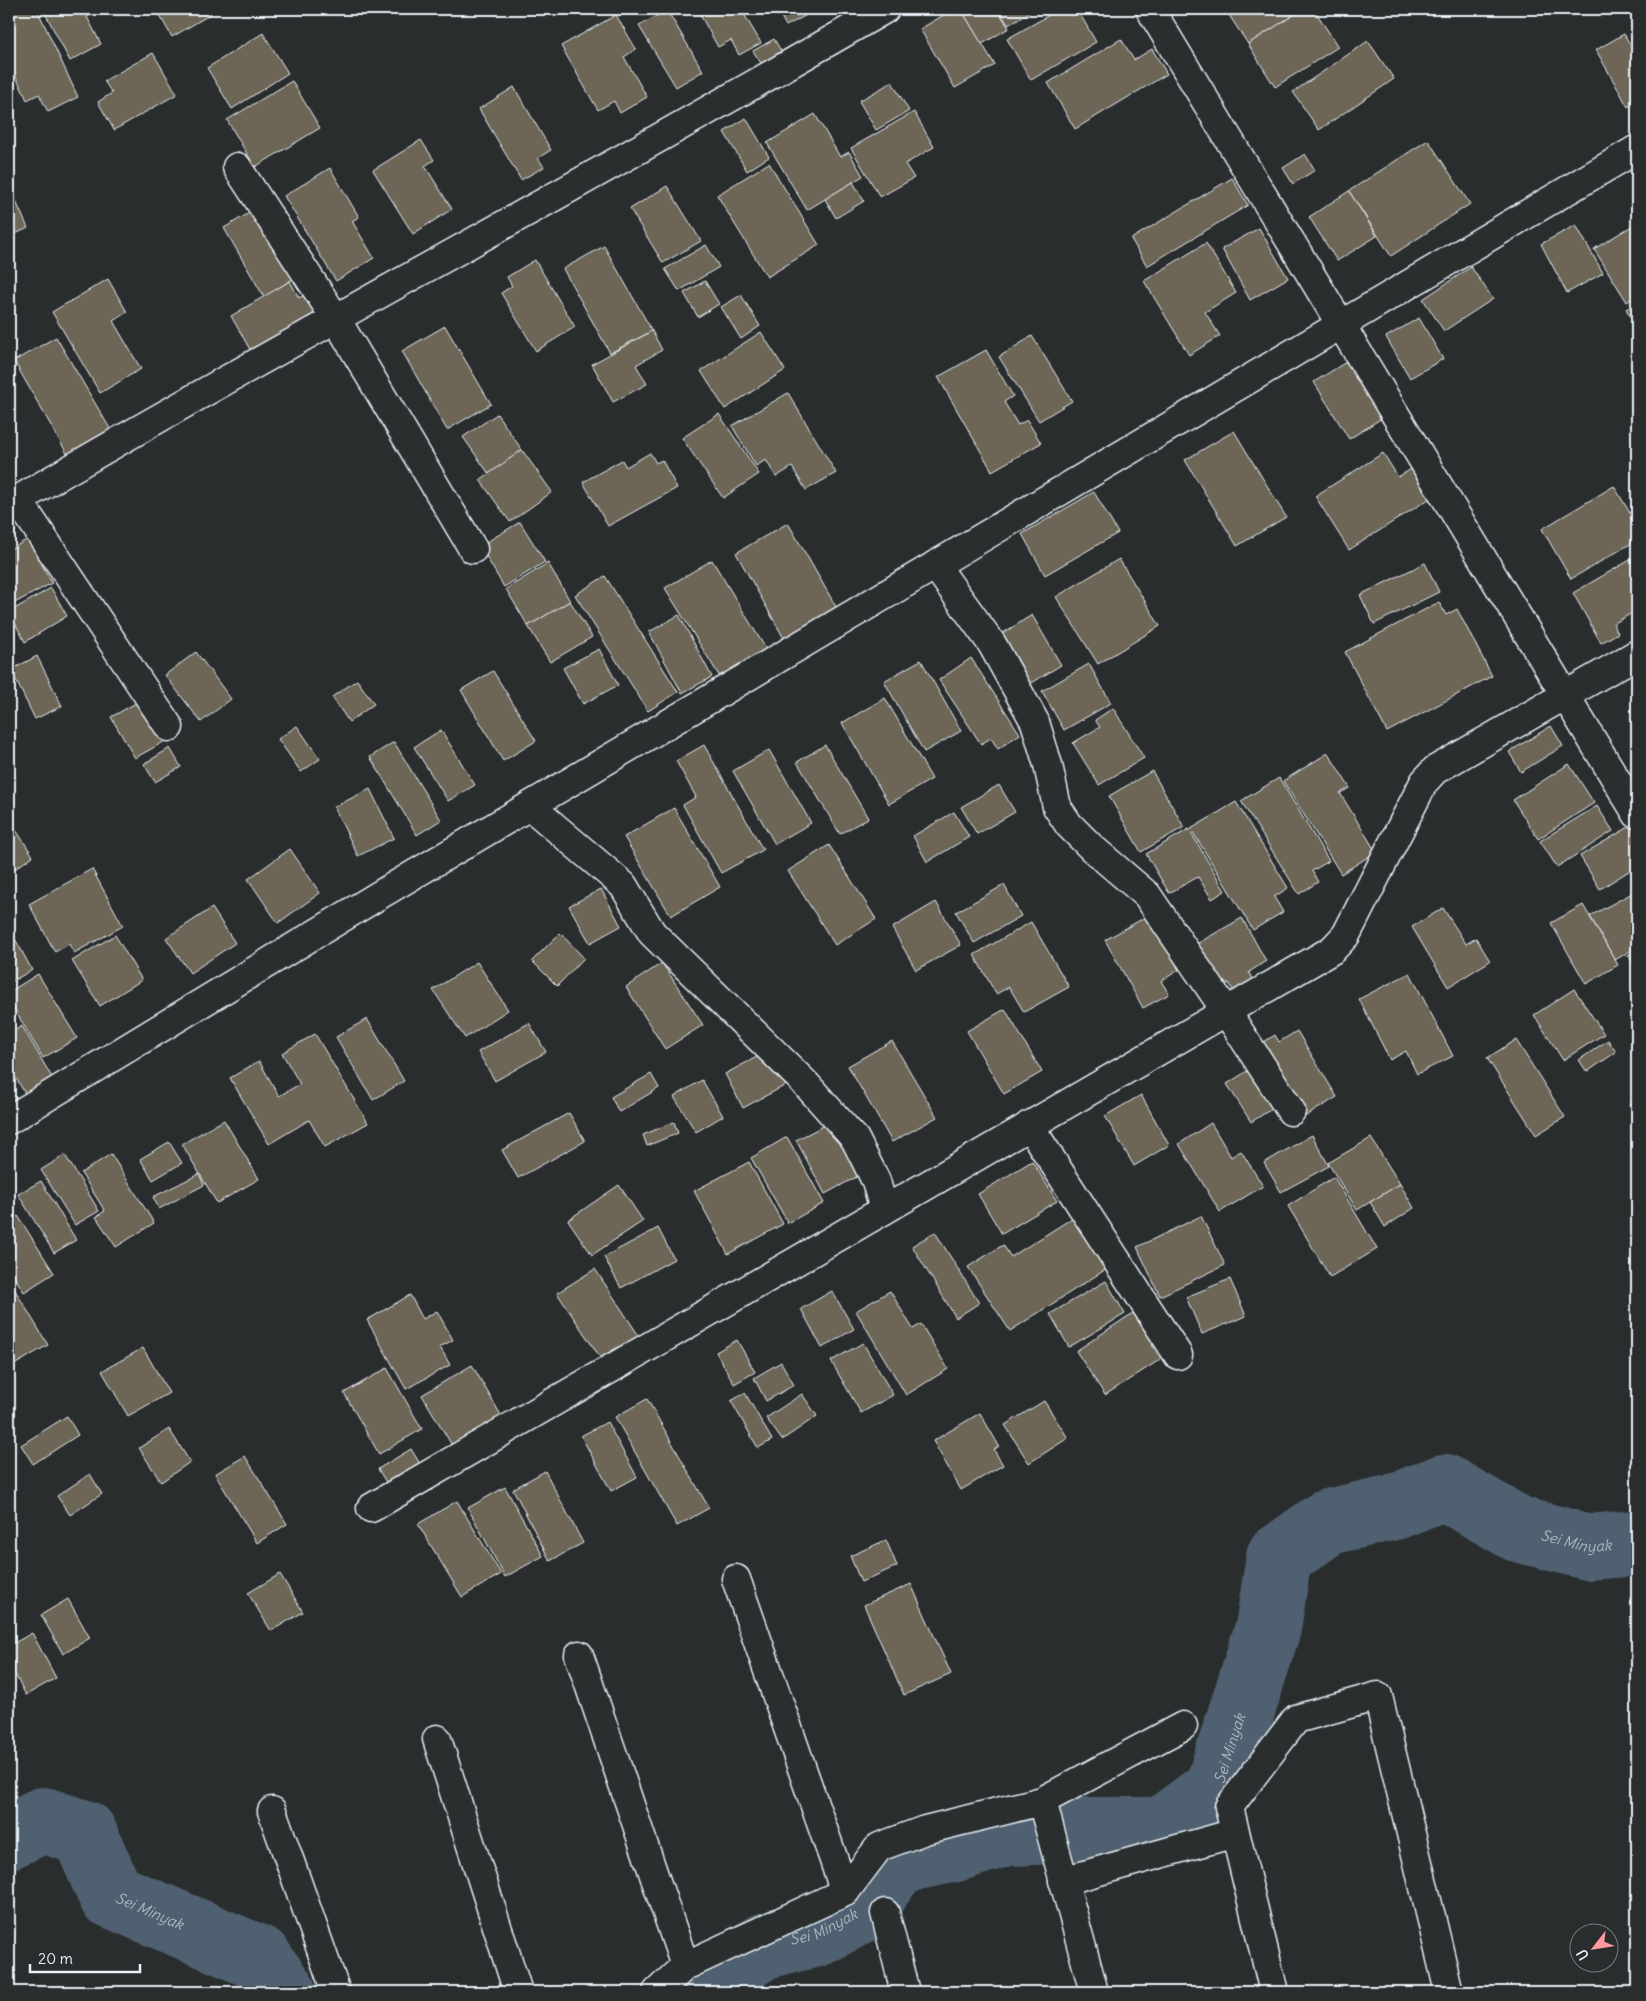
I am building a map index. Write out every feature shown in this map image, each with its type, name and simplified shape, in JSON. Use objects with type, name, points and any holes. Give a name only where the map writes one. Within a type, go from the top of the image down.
[{"type":"street","points":[[169,727],[13,502],[726,101],[885,9]]},
{"type":"street","points":[[1150,9],[1637,814]]},
{"type":"street","points":[[9,1120],[381,894],[1637,149]]},
{"type":"street","points":[[237,167],[336,319],[473,549]]},
{"type":"street","points":[[936,566],[992,644],[1035,722],[1048,765],[1057,807],[1069,825],[1092,848],[1147,895],[1291,1111]]},
{"type":"street","points":[[371,1508],[1332,950],[1346,935],[1424,782],[1435,770],[1637,654]]},
{"type":"street","points":[[530,806],[623,884],[652,932],[806,1084],[855,1139],[876,1181],[884,1210]]},
{"type":"street","points":[[1030,1126],[1178,1355]]},
{"type":"street","points":[[736,1579],[845,1892]]},
{"type":"street","points":[[579,1655],[685,1966]]},
{"type":"street","points":[[1274,1992],[1229,1807],[1296,1719],[1378,1696],[1449,1992]]},
{"type":"street","points":[[657,1992],[685,1966],[845,1892],[879,1847],[925,1830],[1043,1806],[1183,1726]]},
{"type":"street","points":[[437,1739],[518,1992]]},
{"type":"street","points":[[1043,1806],[1094,1992]]},
{"type":"street","points":[[272,1811],[336,1992]]},
{"type":"street","points":[[1062,1874],[1235,1833]]},
{"type":"street","points":[[885,1913],[905,1992]]},
{"type":"building","points":[[21,9],[37,9],[78,97],[48,112],[39,94],[27,100],[9,62],[9,15]]},
{"type":"building","points":[[43,9],[103,9],[87,17],[101,44],[70,61]]},
{"type":"building","points":[[156,9],[208,9],[211,14],[172,37]]},
{"type":"building","points":[[697,9],[741,9],[761,43],[739,55],[731,40],[718,47]]},
{"type":"building","points":[[777,9],[815,9],[816,10],[786,26]]},
{"type":"building","points":[[954,9],[961,9],[995,65],[955,88],[920,29]]},
{"type":"building","points":[[961,9],[997,9],[1009,28],[982,44]]},
{"type":"building","points":[[999,9],[1035,9],[1008,25]]},
{"type":"building","points":[[1060,9],[1077,9],[1096,42],[1031,80],[1007,39]]},
{"type":"building","points":[[1225,9],[1303,9],[1248,44]]},
{"type":"building","points":[[1303,9],[1314,9],[1338,47],[1275,87],[1248,44]]},
{"type":"building","points":[[667,10],[703,71],[676,87],[639,26]]},
{"type":"building","points":[[616,15],[636,49],[624,57],[647,97],[620,113],[614,101],[598,110],[561,46]]},
{"type":"building","points":[[263,33],[288,73],[232,109],[207,68]]},
{"type":"building","points":[[1624,34],[1637,57],[1637,101],[1628,107],[1596,50]]},
{"type":"building","points":[[774,39],[785,58],[765,69],[753,51]]},
{"type":"building","points":[[1121,39],[1134,60],[1152,49],[1167,74],[1075,129],[1048,83]]},
{"type":"building","points":[[1368,41],[1394,79],[1319,130],[1293,92]]},
{"type":"building","points":[[153,53],[177,94],[114,130],[98,102],[112,93],[104,81]]},
{"type":"building","points":[[292,81],[320,128],[255,167],[227,120]]},
{"type":"building","points":[[892,82],[909,111],[876,130],[859,101]]},
{"type":"building","points":[[514,87],[551,150],[538,158],[544,167],[521,180],[479,109]]},
{"type":"building","points":[[914,112],[934,147],[905,164],[914,178],[880,197],[851,148]]},
{"type":"building","points":[[815,114],[840,157],[849,152],[863,176],[807,210],[767,143]]},
{"type":"building","points":[[746,118],[769,157],[747,171],[724,132]]},
{"type":"building","points":[[421,140],[434,160],[425,166],[452,209],[413,234],[373,170]]},
{"type":"building","points":[[1428,140],[1470,204],[1391,256],[1349,191]]},
{"type":"building","points":[[1305,154],[1315,170],[1293,184],[1283,168]]},
{"type":"building","points":[[769,163],[819,245],[767,277],[717,195]]},
{"type":"building","points":[[330,168],[359,217],[352,221],[374,258],[336,281],[284,196]]},
{"type":"building","points":[[1232,178],[1248,205],[1147,266],[1131,239]]},
{"type":"building","points":[[853,182],[864,201],[836,218],[825,199]]},
{"type":"building","points":[[9,186],[28,228],[9,237]]},
{"type":"building","points":[[667,186],[701,241],[663,263],[630,209]]},
{"type":"building","points":[[1349,191],[1377,236],[1337,261],[1309,217]]},
{"type":"building","points":[[256,209],[296,277],[264,297],[224,228]]},
{"type":"building","points":[[1635,224],[1637,229],[1637,295],[1627,302],[1594,249]]},
{"type":"building","points":[[1576,225],[1603,273],[1567,293],[1541,244]]},
{"type":"building","points":[[1259,228],[1288,278],[1250,300],[1222,249]]},
{"type":"building","points":[[1206,243],[1236,293],[1205,312],[1220,336],[1189,355],[1144,281]]},
{"type":"building","points":[[706,245],[719,267],[679,291],[665,269]]},
{"type":"building","points":[[604,246],[652,331],[610,353],[563,269]]},
{"type":"building","points":[[535,260],[575,327],[536,351],[501,293],[512,286],[507,277]]},
{"type":"building","points":[[1471,267],[1493,299],[1444,331],[1423,299]]},
{"type":"building","points":[[108,279],[127,312],[113,321],[141,369],[100,393],[52,312]]},
{"type":"building","points":[[290,281],[299,298],[306,294],[317,315],[252,353],[231,316]]},
{"type":"building","points":[[705,281],[719,304],[698,317],[684,293]]},
{"type":"building","points":[[741,295],[760,326],[741,339],[721,307]]},
{"type":"building","points":[[1637,303],[1637,328],[1626,309]]},
{"type":"building","points":[[1419,318],[1443,359],[1410,378],[1386,337]]},
{"type":"building","points":[[445,326],[491,404],[447,430],[402,351]]},
{"type":"building","points":[[652,331],[662,350],[636,365],[647,384],[613,402],[592,364]]},
{"type":"building","points":[[761,332],[785,370],[725,409],[701,371]]},
{"type":"building","points":[[1032,336],[1072,401],[1039,421],[999,357]]},
{"type":"building","points":[[56,337],[112,432],[69,457],[14,361]]},
{"type":"building","points":[[986,350],[1013,396],[1004,402],[1018,425],[1027,420],[1041,443],[992,471],[938,377]]},
{"type":"building","points":[[1346,362],[1382,418],[1349,439],[1314,382]]},
{"type":"building","points":[[788,393],[836,473],[806,490],[792,467],[776,477],[766,460],[756,466],[732,426]]},
{"type":"building","points":[[497,414],[522,450],[489,474],[463,437]]},
{"type":"building","points":[[719,414],[759,474],[723,498],[682,438]]},
{"type":"building","points":[[1234,431],[1286,517],[1237,546],[1185,460]]},
{"type":"building","points":[[522,450],[552,492],[510,522],[480,480]]},
{"type":"building","points":[[650,453],[656,463],[662,460],[677,488],[608,526],[583,482],[622,460],[626,467]]},
{"type":"building","points":[[1383,453],[1398,477],[1413,468],[1432,497],[1349,550],[1315,496]]},
{"type":"building","points":[[1614,486],[1637,525],[1637,540],[1571,579],[1542,529]]},
{"type":"building","points":[[1094,492],[1118,533],[1045,575],[1022,534]]},
{"type":"building","points":[[520,522],[545,562],[504,587],[480,546]]},
{"type":"building","points":[[788,523],[839,612],[786,642],[736,553]]},
{"type":"building","points":[[28,539],[52,583],[9,606],[9,550]]},
{"type":"building","points":[[1637,556],[1637,610],[1613,624],[1618,633],[1601,643],[1573,593]]},
{"type":"building","points":[[1119,559],[1160,626],[1098,664],[1056,597]]},
{"type":"building","points":[[712,560],[766,649],[720,677],[665,588]]},
{"type":"building","points":[[548,563],[570,601],[528,626],[506,589]]},
{"type":"building","points":[[1425,563],[1439,592],[1374,624],[1360,595]]},
{"type":"building","points":[[605,576],[678,692],[648,711],[575,595]]},
{"type":"building","points":[[51,588],[67,616],[25,642],[9,612]]},
{"type":"building","points":[[570,601],[592,637],[550,662],[528,626]]},
{"type":"building","points":[[1439,602],[1446,615],[1457,609],[1492,676],[1387,732],[1345,652]]},
{"type":"building","points":[[679,615],[712,677],[682,693],[649,632]]},
{"type":"building","points":[[1032,615],[1061,665],[1030,684],[1000,635]]},
{"type":"building","points":[[599,649],[618,685],[583,704],[563,668]]},
{"type":"building","points":[[196,652],[231,699],[201,722],[165,675]]},
{"type":"building","points":[[37,656],[62,706],[35,719],[11,670]]},
{"type":"building","points":[[971,658],[1020,734],[998,749],[991,738],[981,744],[939,680]]},
{"type":"building","points":[[921,660],[961,731],[924,752],[884,681]]},
{"type":"building","points":[[1089,664],[1111,703],[1064,730],[1042,691]]},
{"type":"building","points":[[493,671],[536,741],[503,761],[461,690]]},
{"type":"building","points":[[357,680],[374,704],[349,722],[332,697]]},
{"type":"building","points":[[885,698],[932,779],[889,804],[842,723]]},
{"type":"building","points":[[143,699],[167,740],[135,758],[111,717]]},
{"type":"building","points":[[1113,708],[1144,758],[1099,785],[1073,743],[1100,727],[1095,720]]},
{"type":"building","points":[[297,726],[320,759],[301,772],[278,739]]},
{"type":"building","points":[[1551,726],[1563,746],[1521,772],[1509,752]]},
{"type":"building","points":[[441,730],[475,785],[448,801],[414,747]]},
{"type":"building","points":[[394,742],[441,820],[417,835],[370,757]]},
{"type":"building","points":[[704,745],[763,850],[721,873],[683,805],[696,797],[676,761]]},
{"type":"building","points":[[825,745],[868,818],[840,834],[797,762]]},
{"type":"building","points":[[170,748],[181,767],[155,782],[144,764]]},
{"type":"building","points":[[769,750],[811,823],[775,844],[733,771]]},
{"type":"building","points":[[1328,753],[1350,788],[1340,793],[1376,852],[1341,874],[1283,781]]},
{"type":"building","points":[[1569,764],[1594,803],[1538,839],[1513,800]]},
{"type":"building","points":[[1152,771],[1184,827],[1141,852],[1109,796]]},
{"type":"building","points":[[1279,778],[1329,861],[1312,871],[1318,882],[1299,894],[1241,801]]},
{"type":"building","points":[[999,785],[1015,812],[977,834],[961,807]]},
{"type":"building","points":[[370,789],[394,838],[358,856],[334,807]]},
{"type":"building","points":[[1236,802],[1288,888],[1274,897],[1283,912],[1253,930],[1191,829]]},
{"type":"building","points":[[1597,806],[1613,831],[1557,867],[1540,841]]},
{"type":"building","points":[[674,808],[720,887],[671,916],[624,837]]},
{"type":"building","points":[[954,812],[969,837],[927,862],[913,836]]},
{"type":"building","points":[[1634,824],[1637,830],[1637,866],[1600,889],[1580,856]]},
{"type":"building","points":[[1189,829],[1225,891],[1212,899],[1198,877],[1169,893],[1146,854]]},
{"type":"building","points":[[16,830],[33,856],[9,873],[9,835]]},
{"type":"building","points":[[829,845],[876,919],[835,945],[788,871]]},
{"type":"building","points":[[290,849],[320,893],[278,923],[248,879]]},
{"type":"building","points":[[92,869],[123,926],[74,953],[69,944],[55,952],[29,904]]},
{"type":"building","points":[[1004,885],[1021,916],[974,943],[956,912]]},
{"type":"building","points":[[601,889],[621,926],[590,943],[569,906]]},
{"type":"building","points":[[1636,891],[1637,947],[1615,960],[1590,916]]},
{"type":"building","points":[[936,902],[961,945],[916,970],[892,928]]},
{"type":"building","points":[[1583,905],[1618,965],[1586,984],[1551,923]]},
{"type":"building","points":[[212,908],[235,943],[190,973],[166,938]]},
{"type":"building","points":[[1443,908],[1466,944],[1476,938],[1490,961],[1448,987],[1412,927]]},
{"type":"building","points":[[1149,915],[1179,970],[1161,981],[1169,994],[1143,1008],[1105,940]]},
{"type":"building","points":[[1242,918],[1266,961],[1249,972],[1258,988],[1238,999],[1229,983],[1218,989],[1193,946]]},
{"type":"building","points":[[1031,922],[1069,987],[1024,1012],[1009,987],[996,994],[974,955]]},
{"type":"building","points":[[560,933],[584,958],[557,986],[532,961]]},
{"type":"building","points":[[13,935],[32,970],[9,983],[9,937]]},
{"type":"building","points":[[115,935],[142,980],[100,1006],[72,961]]},
{"type":"building","points":[[1637,950],[1637,971],[1628,955]]},
{"type":"building","points":[[477,962],[508,1010],[465,1038],[433,990]]},
{"type":"building","points":[[662,963],[703,1025],[665,1049],[626,987]]},
{"type":"building","points":[[1410,973],[1453,1056],[1417,1074],[1406,1051],[1390,1060],[1359,999]]},
{"type":"building","points":[[38,974],[77,1038],[43,1058],[9,1000],[9,992]]},
{"type":"building","points":[[1574,989],[1604,1034],[1563,1060],[1534,1015]]},
{"type":"building","points":[[1005,1009],[1042,1072],[1004,1094],[967,1031]]},
{"type":"building","points":[[367,1019],[404,1081],[373,1100],[336,1037]]},
{"type":"building","points":[[529,1023],[546,1052],[495,1081],[478,1052]]},
{"type":"building","points":[[22,1026],[57,1086],[30,1102],[16,1078],[9,1082],[9,1034]]},
{"type":"building","points":[[1297,1031],[1337,1097],[1303,1118],[1259,1045],[1275,1035],[1279,1042]]},
{"type":"building","points":[[315,1034],[368,1123],[325,1147],[309,1120],[269,1144],[230,1078],[259,1061],[279,1096],[300,1084],[282,1053]]},
{"type":"building","points":[[1516,1040],[1565,1117],[1536,1135],[1487,1058]]},
{"type":"building","points":[[1608,1040],[1616,1052],[1587,1072],[1579,1060]]},
{"type":"building","points":[[892,1041],[937,1117],[892,1142],[848,1066]]},
{"type":"building","points":[[768,1051],[786,1085],[743,1108],[725,1074]]},
{"type":"building","points":[[1255,1066],[1279,1104],[1251,1122],[1227,1084]]},
{"type":"building","points":[[651,1074],[659,1088],[619,1112],[611,1097]]},
{"type":"building","points":[[702,1080],[723,1116],[696,1132],[674,1097]]},
{"type":"building","points":[[1141,1095],[1169,1145],[1134,1166],[1105,1116]]},
{"type":"building","points":[[1637,1100],[1637,1115],[1630,1104]]},
{"type":"building","points":[[569,1113],[585,1141],[518,1178],[502,1150]]},
{"type":"building","points":[[224,1120],[259,1179],[217,1203],[182,1144]]},
{"type":"building","points":[[674,1122],[678,1133],[647,1146],[643,1135]]},
{"type":"building","points":[[831,1122],[860,1175],[825,1194],[796,1140]]},
{"type":"building","points":[[1211,1123],[1231,1157],[1241,1151],[1263,1186],[1220,1212],[1179,1144]]},
{"type":"building","points":[[1312,1135],[1329,1166],[1281,1192],[1264,1163]]},
{"type":"building","points":[[787,1137],[824,1203],[788,1223],[751,1158]]},
{"type":"building","points":[[1371,1138],[1400,1184],[1357,1210],[1328,1163]]},
{"type":"building","points":[[169,1142],[182,1163],[153,1180],[140,1159]]},
{"type":"building","points":[[111,1154],[154,1223],[116,1247],[96,1217],[105,1211],[81,1173]]},
{"type":"building","points":[[65,1155],[99,1211],[75,1225],[41,1170]]},
{"type":"building","points":[[1032,1161],[1057,1201],[1002,1234],[978,1194]]},
{"type":"building","points":[[749,1162],[783,1224],[728,1254],[694,1191]]},
{"type":"building","points":[[199,1174],[204,1185],[159,1209],[153,1197]]},
{"type":"building","points":[[1334,1177],[1377,1249],[1330,1277],[1288,1206]]},
{"type":"building","points":[[41,1181],[76,1240],[54,1253],[18,1194]]},
{"type":"building","points":[[1400,1184],[1414,1208],[1385,1227],[1370,1202]]},
{"type":"building","points":[[619,1185],[643,1221],[592,1255],[568,1220]]},
{"type":"building","points":[[1077,1215],[1111,1266],[1010,1331],[968,1267],[1003,1245],[1011,1257]]},
{"type":"building","points":[[18,1216],[54,1273],[24,1292],[9,1268],[9,1222]]},
{"type":"building","points":[[1201,1216],[1225,1265],[1160,1296],[1137,1247]]},
{"type":"building","points":[[658,1228],[674,1259],[621,1288],[604,1257]]},
{"type":"building","points":[[935,1232],[979,1303],[956,1318],[912,1246]]},
{"type":"building","points":[[595,1269],[643,1342],[606,1366],[557,1293]]},
{"type":"building","points":[[1230,1279],[1246,1316],[1202,1334],[1186,1297]]},
{"type":"building","points":[[9,1280],[48,1345],[9,1368]]},
{"type":"building","points":[[1106,1281],[1125,1314],[1069,1347],[1050,1314]]},
{"type":"building","points":[[832,1291],[854,1329],[822,1348],[801,1309]]},
{"type":"building","points":[[890,1291],[913,1329],[921,1324],[948,1369],[906,1395],[856,1311]]},
{"type":"building","points":[[410,1295],[423,1319],[437,1311],[453,1340],[440,1347],[450,1365],[406,1389],[367,1320]]},
{"type":"building","points":[[1142,1307],[1163,1339],[1152,1345],[1161,1359],[1105,1395],[1076,1351]]},
{"type":"building","points":[[737,1340],[755,1372],[734,1384],[716,1352]]},
{"type":"building","points":[[863,1343],[893,1395],[861,1413],[831,1361]]},
{"type":"building","points":[[143,1348],[169,1393],[128,1416],[102,1371]]},
{"type":"building","points":[[781,1362],[794,1385],[766,1401],[754,1378]]},
{"type":"building","points":[[472,1365],[502,1417],[453,1447],[422,1395]]},
{"type":"building","points":[[387,1368],[422,1429],[379,1454],[344,1393]]},
{"type":"building","points":[[745,1393],[772,1440],[758,1448],[731,1401]]},
{"type":"building","points":[[802,1394],[817,1416],[782,1440],[766,1418]]},
{"type":"building","points":[[647,1399],[709,1508],[677,1526],[615,1417]]},
{"type":"building","points":[[1044,1401],[1068,1438],[1029,1463],[1005,1425]]},
{"type":"building","points":[[980,1413],[999,1446],[994,1450],[1003,1465],[961,1490],[933,1441]]},
{"type":"building","points":[[67,1416],[78,1435],[33,1464],[21,1445]]},
{"type":"building","points":[[607,1422],[637,1477],[611,1491],[581,1436]]},
{"type":"building","points":[[169,1429],[190,1462],[161,1482],[139,1448]]},
{"type":"building","points":[[411,1449],[425,1472],[392,1492],[378,1469]]},
{"type":"building","points":[[245,1456],[287,1524],[257,1543],[215,1474]]},
{"type":"building","points":[[545,1471],[583,1543],[550,1561],[513,1489]]},
{"type":"building","points":[[90,1474],[102,1494],[70,1515],[57,1496]]},
{"type":"building","points":[[505,1487],[543,1556],[505,1577],[468,1508]]},
{"type":"building","points":[[457,1501],[501,1574],[462,1597],[418,1524]]},
{"type":"building","points":[[886,1540],[897,1566],[861,1582],[850,1556]]},
{"type":"building","points":[[280,1574],[303,1612],[271,1631],[248,1593]]},
{"type":"building","points":[[911,1584],[951,1674],[904,1695],[864,1605]]},
{"type":"building","points":[[68,1599],[90,1638],[63,1654],[41,1615]]},
{"type":"building","points":[[32,1633],[56,1678],[26,1695],[9,1663],[9,1646]]},
{"type":"waterway","name":"Sei Minyak","points":[[705,1992],[729,1968],[764,1946],[817,1934],[862,1910],[893,1867],[912,1858],[952,1850],[1008,1833],[1162,1830],[1217,1789],[1268,1628],[1279,1557],[1328,1522],[1394,1507],[1444,1487],[1518,1529],[1588,1547],[1637,1543]]},
{"type":"waterway","name":"Sei Minyak","points":[[9,1836],[43,1820],[84,1833],[111,1895],[259,1958],[283,1992]]}]
